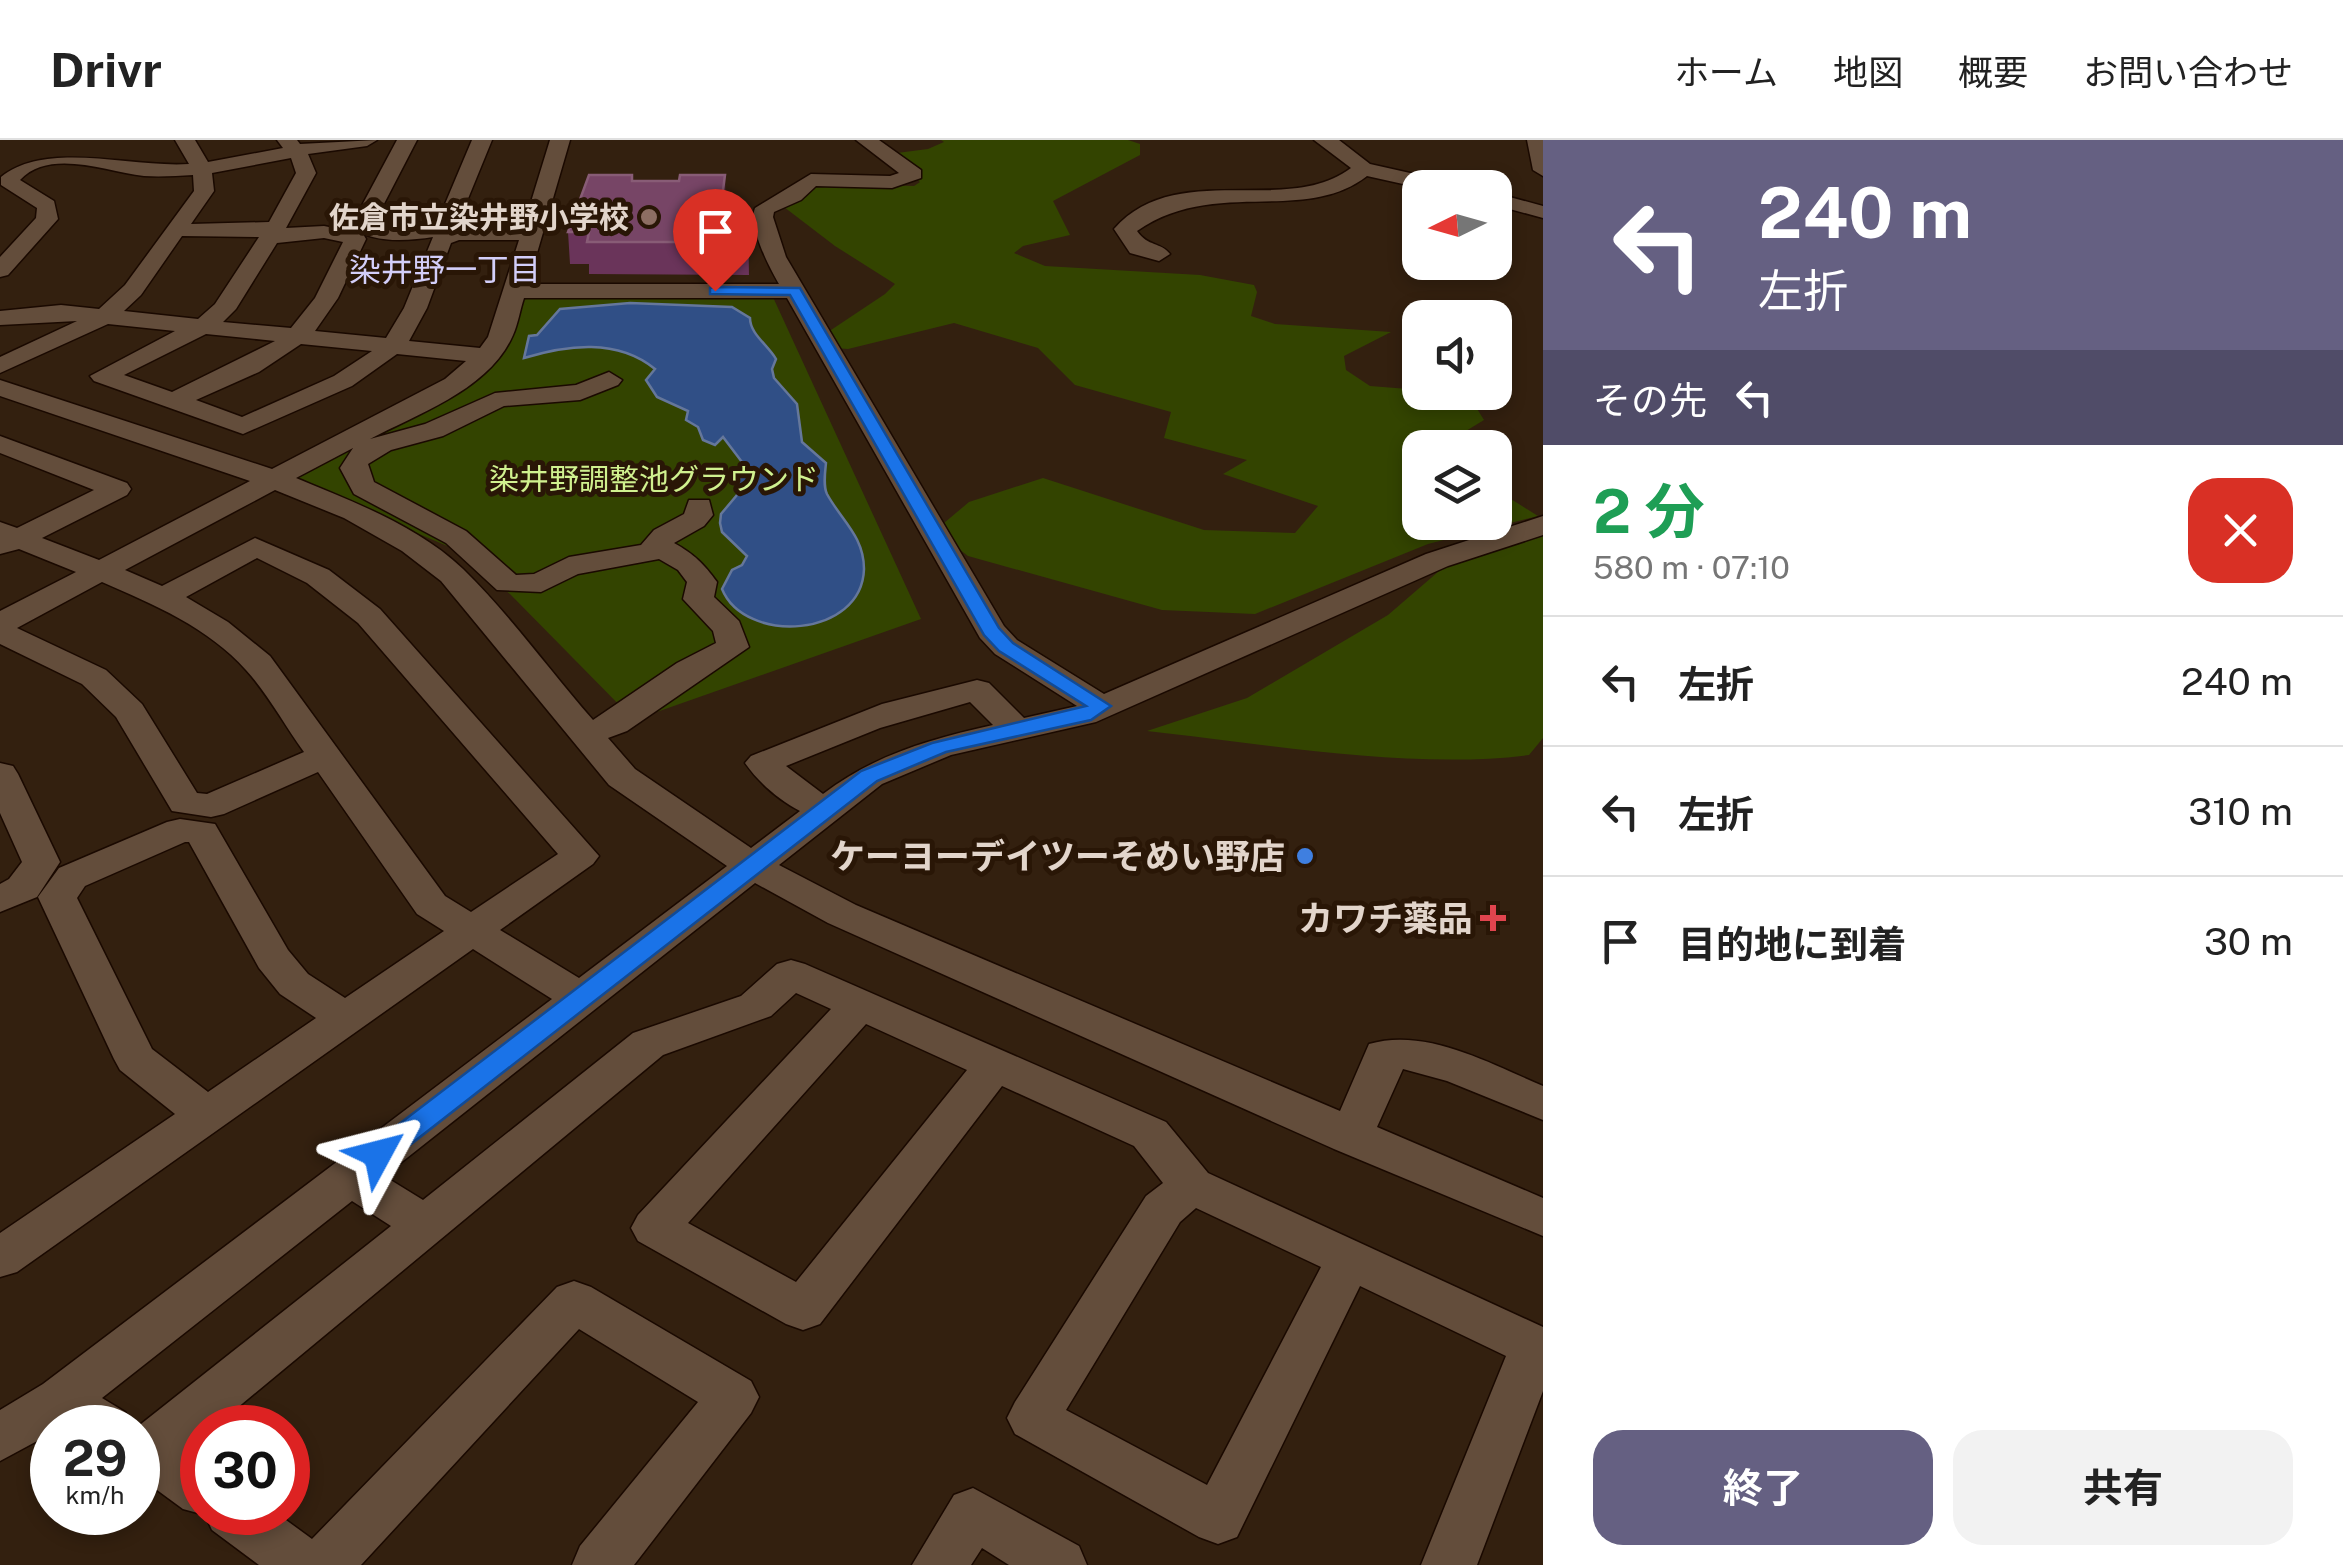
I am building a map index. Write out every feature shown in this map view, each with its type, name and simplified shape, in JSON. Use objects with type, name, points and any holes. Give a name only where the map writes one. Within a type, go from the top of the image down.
[{"type":"street","points":[[0,366],[104,317],[133,290],[204,191],[202,168],[185,140]]},
{"type":"street","points":[[0,270],[47,220],[49,211],[38,198],[8,182],[18,170],[46,161],[76,158],[148,170],[202,168],[292,146],[367,140]]},
{"type":"street","points":[[407,140],[362,226],[372,231],[431,231],[446,227],[482,140]]},
{"type":"street","points":[[0,624],[454,384],[487,356],[500,338],[516,291],[560,140]]},
{"type":"street","points":[[866,140],[914,174],[892,182],[811,180],[794,196],[766,208],[762,217],[775,257],[991,631],[1006,647],[1101,706]]},
{"type":"street","points":[[1324,140],[1344,150],[1363,169],[1402,177]]},
{"type":"street","points":[[1539,145],[1543,170]]},
{"type":"street","points":[[178,230],[258,231],[276,226],[306,173],[292,146]]},
{"type":"street","points":[[1159,254],[1138,248],[1125,229],[1177,202],[1229,192],[1323,191],[1341,186],[1363,169]]},
{"type":"street","points":[[1512,204],[1543,212]]},
{"type":"street","points":[[173,401],[260,360],[296,336],[316,316],[355,239],[343,234],[285,234],[269,238],[224,309],[204,326],[103,376],[173,401],[243,426],[349,376],[392,346],[408,322],[442,239],[457,234],[533,234]]},
{"type":"street","points":[[516,291],[795,291]]},
{"type":"street","points":[[0,318],[44,312],[487,356]]},
{"type":"street","points":[[396,414],[421,422],[509,378]]},
{"type":"street","points":[[608,380],[574,396],[501,399],[431,431],[380,445],[357,460],[353,468],[356,478],[364,488],[456,537],[508,584],[541,583],[569,566],[662,550]]},
{"type":"street","points":[[0,389],[266,485],[431,584],[480,608],[622,777],[752,866],[842,914],[1543,1218]]},
{"type":"street","points":[[0,444],[117,489],[6,539]]},
{"type":"street","points":[[584,735],[615,724],[689,670],[733,647],[728,628],[698,599],[702,582],[696,570],[656,545],[661,537],[692,524],[699,515],[698,506]]},
{"type":"street","points":[[0,1438],[62,1400],[869,776],[940,747],[1084,715],[1437,560],[1543,525]]},
{"type":"street","points":[[6,539],[99,572],[204,619],[258,663],[431,905],[580,998]]},
{"type":"street","points":[[0,1258],[580,856],[377,621],[336,585],[282,556],[255,547],[162,598]]},
{"type":"street","points":[[0,632],[94,677],[130,712],[184,804],[211,806],[323,758]]},
{"type":"street","points":[[825,810],[795,794],[763,763],[851,725],[931,699],[976,690],[1016,729]]},
{"type":"street","points":[[0,774],[41,862],[23,888],[0,898]]},
{"type":"street","points":[[206,1114],[135,1060],[57,897],[72,877],[180,830],[202,832],[274,958],[294,984],[345,1018]]},
{"type":"street","points":[[160,1419],[424,1223],[648,1044],[756,1006],[792,974],[1150,1134],[1192,1186],[1535,1346],[1449,1565]]},
{"type":"street","points":[[860,1004],[655,1228],[803,1310],[995,1066]]},
{"type":"street","points":[[1350,1137],[1383,1066],[1384,1055],[1395,1051],[1409,1052],[1543,1104]]},
{"type":"street","points":[[349,1177],[424,1223]]},
{"type":"street","points":[[1192,1186],[1163,1209],[1033,1418],[1218,1519],[1348,1261]]},
{"type":"street","points":[[324,1565],[574,1301],[734,1397],[600,1565]]},
{"type":"street","points":[[62,1400],[70,1405]]},
{"type":"street","points":[[940,1565],[973,1513],[1058,1565]]},
{"type":"street","points":[[262,1535],[303,1565]]},
{"type":"green space","points":[[941,140],[1128,140],[1140,144],[1140,155],[1053,201],[1070,235],[1023,246],[1014,253],[1045,266],[1200,275],[1254,285],[1257,292],[1251,316],[1275,324],[1391,332],[1344,356],[1346,370],[1370,386],[1402,389],[1402,410],[1478,410],[1484,420],[1468,430],[1402,430],[1402,540],[1444,540],[1255,614],[1162,610],[968,556],[942,536],[944,523],[969,502],[1043,478],[1204,530],[1295,533],[1318,506],[1223,474],[1247,460],[1164,438],[1171,412],[1075,385],[1038,348],[954,323],[848,349],[835,348],[822,336],[895,284],[784,207],[816,183],[914,186],[920,182],[889,154],[928,149],[944,142]]},
{"type":"green space","name":"染井野調整池グラウンド","points":[[772,295],[921,619],[634,720],[510,594],[452,548],[292,480],[461,387],[520,302],[533,296]]},
{"type":"green space","points":[[1512,500],[1538,516],[1512,523]]},
{"type":"green space","points":[[1543,525],[1543,738],[1529,755],[1484,759],[1388,757],[1147,731],[1247,698],[1388,615],[1453,559],[1512,540]]},
{"type":"water","points":[[630,303],[732,307],[750,318],[756,334],[776,359],[774,378],[797,404],[802,442],[826,463],[827,494],[860,547],[864,569],[858,592],[844,609],[801,626],[754,619],[735,607],[722,589],[732,570],[742,565],[747,556],[722,532],[720,523],[721,514],[737,495],[742,462],[723,437],[715,445],[703,440],[698,427],[686,420],[688,411],[657,397],[646,380],[655,369],[625,352],[608,348],[557,350],[524,358],[529,336],[537,335],[560,309]]},
{"type":"building","points":[[589,175],[632,175],[632,181],[679,181],[680,175],[725,175],[719,220],[748,220],[749,242],[587,242],[589,232],[568,232]]},
{"type":"place","name":"佐倉市立染井野小学校","points":[[649,217]]},
{"type":"place","name":"ケーヨーデイツーそめい野店","points":[[1305,856]]},
{"type":"place","name":"カワチ薬品","points":[[1493,918]]},
{"type":"district","name":"染井野一丁目","points":[[445,269]]},
{"type":"route","points":[[378,1154],[869,776],[940,747],[1084,715],[1101,706],[1006,647],[991,631],[795,291],[715,291]]}]
